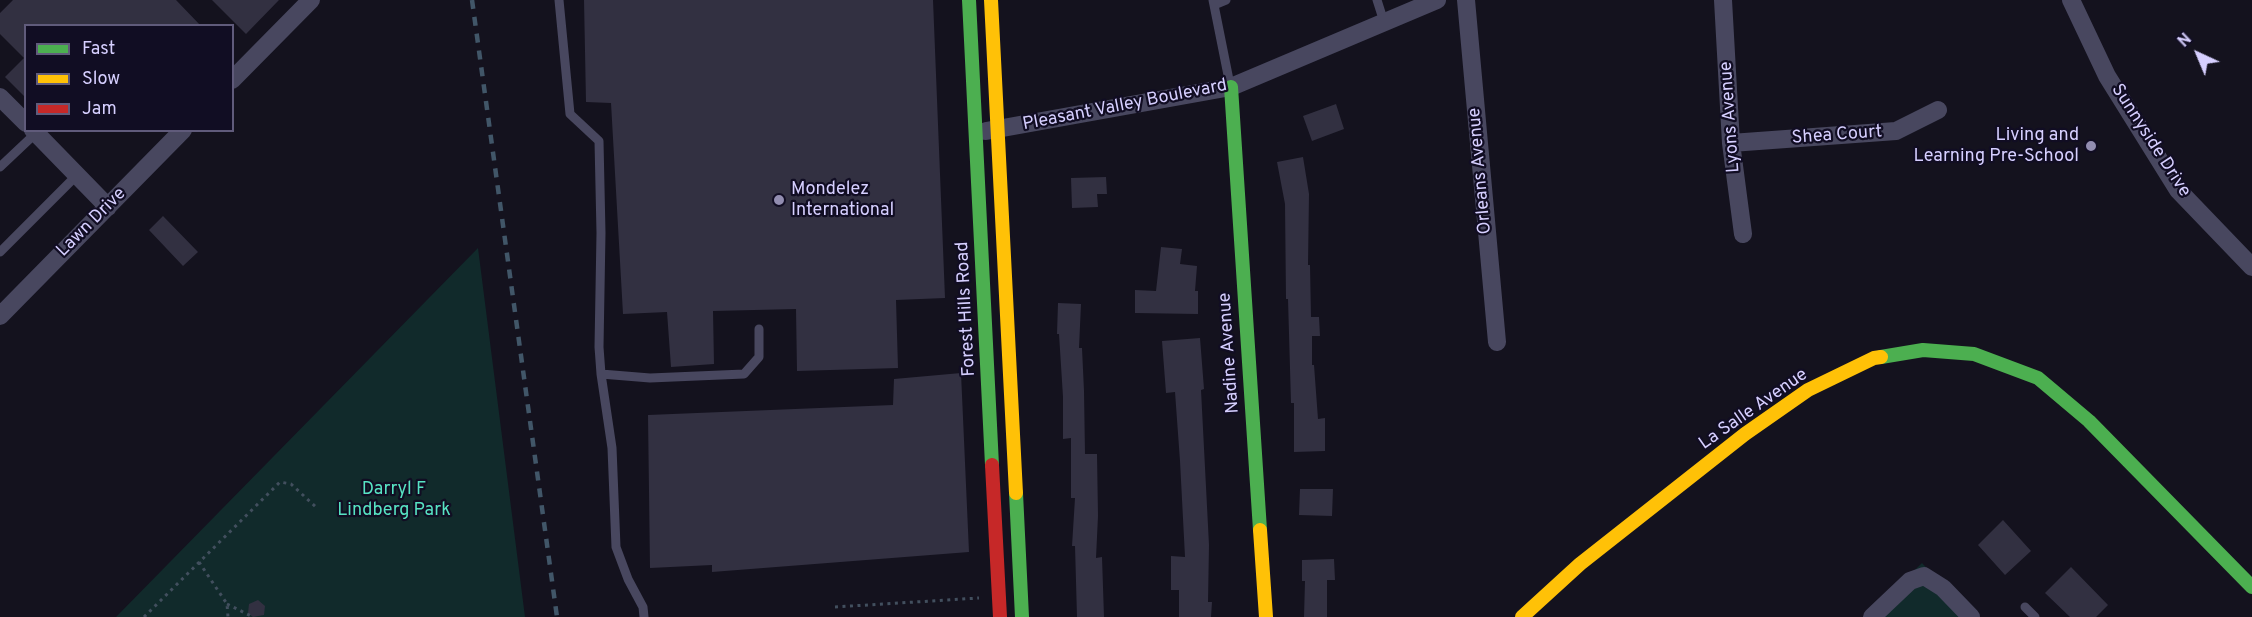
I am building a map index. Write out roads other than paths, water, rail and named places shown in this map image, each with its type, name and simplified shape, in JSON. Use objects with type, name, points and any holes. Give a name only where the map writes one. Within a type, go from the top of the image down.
[{"type":"street","points":[[234,78],[311,0]]},
{"type":"street","name":"Forest Hills Road","points":[[969,0],[1000,617]]},
{"type":"street","points":[[991,0],[1022,617]]},
{"type":"street","name":"Pleasant Valley Boulevard","points":[[977,132],[1231,87],[1437,0]]},
{"type":"street","name":"Orleans Avenue","points":[[1466,0],[1497,342]]},
{"type":"street","name":"Lyons Avenue","points":[[1723,0],[1731,143],[1743,234]]},
{"type":"street","name":"Sunnyside Drive","points":[[2071,0],[2107,76],[2178,190],[2252,267]]},
{"type":"street","name":"Nadine Avenue","points":[[1231,87],[1266,617]]},
{"type":"street","points":[[0,97],[24,121]]},
{"type":"street","name":"Shea Court","points":[[1731,143],[1896,132],[1938,111]]},
{"type":"street","points":[[35,132],[108,207]]},
{"type":"street","name":"Lawn Drive","points":[[1,313],[181,132]]},
{"type":"street","name":"La Salle Avenue","points":[[1522,617],[1580,564],[1746,434],[1808,390],[1874,358],[1923,350],[1974,354],[2038,378],[2089,421],[2252,588]]},
{"type":"street","points":[[1872,617],[1910,581],[1923,576],[1943,588],[1971,617]]},
{"type":"lane","points":[[559,0],[570,114],[599,141],[601,233],[599,347],[612,448],[616,547],[628,579],[644,607],[644,617]]},
{"type":"lane","points":[[1226,0],[1213,2],[1231,87]]},
{"type":"lane","points":[[1377,0],[1384,22]]},
{"type":"lane","points":[[0,167],[29,132]]},
{"type":"lane","points":[[0,252],[77,175]]},
{"type":"lane","points":[[602,374],[650,378],[744,374],[759,357],[759,329]]},
{"type":"lane","points":[[1877,617],[1911,584],[1922,580],[1932,586],[1963,617]]},
{"type":"lane","points":[[2025,607],[2035,617]]},
{"type":"railway","points":[[472,0],[557,617]]},
{"type":"place","name":"Living and Learning Pre-School","points":[[2091,146]]},
{"type":"place","name":"Mondelez International","points":[[779,200]]},
{"type":"park label","name":"Darryl F Lindberg Park","points":[[394,500]]}]
